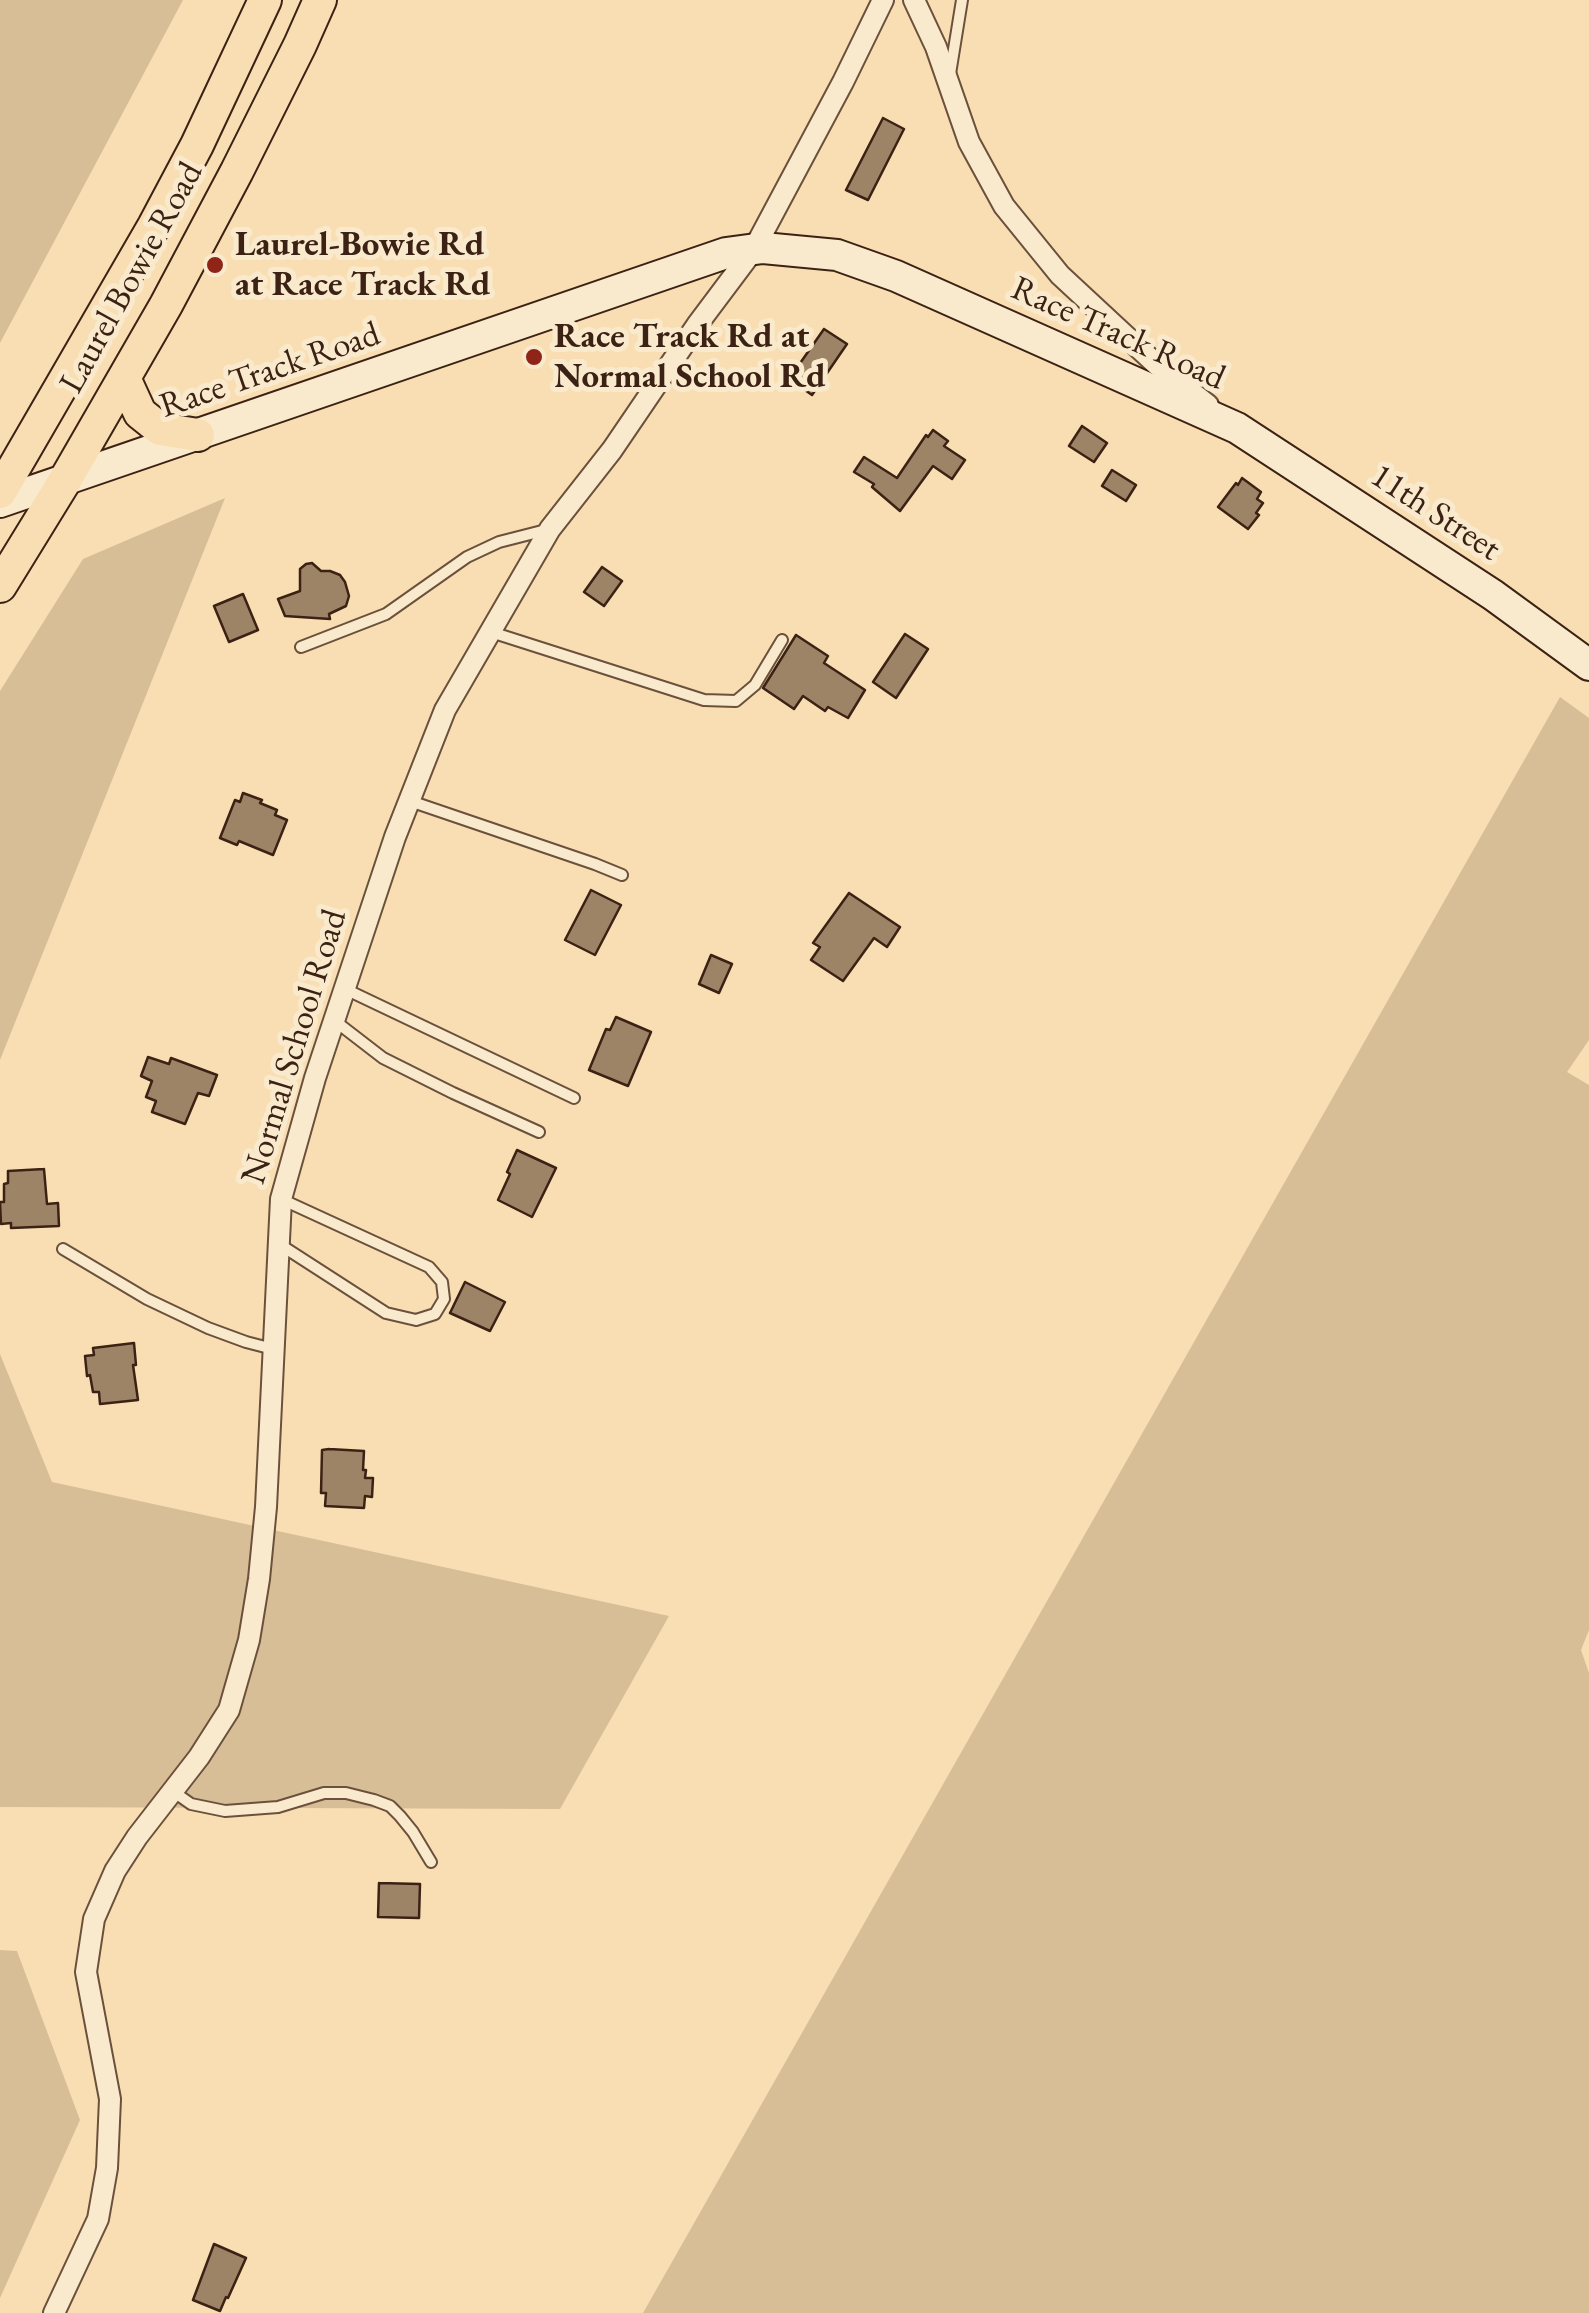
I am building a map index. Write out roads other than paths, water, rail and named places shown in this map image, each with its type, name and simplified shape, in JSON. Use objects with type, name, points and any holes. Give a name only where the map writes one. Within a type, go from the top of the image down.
[{"type":"main road","name":"Laurel Bowie Road","points":[[0,492],[162,210],[204,131],[264,0]]},
{"type":"main road","name":"Laurel Bowie Road","points":[[0,586],[166,305],[320,0]]},
{"type":"main road","name":"Race Track Road","points":[[0,502],[726,253],[763,248],[837,254],[896,276],[1238,428]]},
{"type":"main road","points":[[124,378],[140,413],[160,429],[198,436]]},
{"type":"main road","name":"11th Street","points":[[1238,428],[1493,595],[1589,665]]},
{"type":"street","name":"Normal School Road","points":[[54,2313],[98,2219],[107,2168],[110,2099],[86,1972],[94,1919],[115,1871],[199,1758],[229,1710],[259,1579],[280,1199],[395,837],[445,710],[550,529],[612,450],[754,249],[883,0]]},
{"type":"street","points":[[914,0],[936,47],[969,142],[1004,206],[1060,274],[1157,365],[1238,428]]},
{"type":"lane","points":[[948,85],[962,0]]},
{"type":"lane","points":[[301,648],[386,614],[468,557],[499,542],[550,529]]},
{"type":"lane","points":[[490,632],[704,700],[736,701],[755,685],[782,640]]},
{"type":"lane","points":[[409,801],[622,875]]},
{"type":"lane","points":[[344,989],[574,1098]]},
{"type":"lane","points":[[334,1020],[383,1058],[539,1132]]},
{"type":"lane","points":[[278,1243],[386,1313],[416,1320],[434,1314],[444,1299],[442,1282],[429,1267],[280,1199]]},
{"type":"lane","points":[[63,1249],[146,1299],[192,1321],[274,1349]]},
{"type":"lane","points":[[174,1792],[190,1804],[225,1811],[278,1806],[324,1794],[346,1793],[374,1800],[390,1806],[400,1816],[431,1862]]},
{"type":"place","name":"Laurel-Bowie Rd at Race Track Rd","points":[[215,265]]},
{"type":"place","name":"Race Track Rd at Normal School Rd","points":[[534,357]]}]
